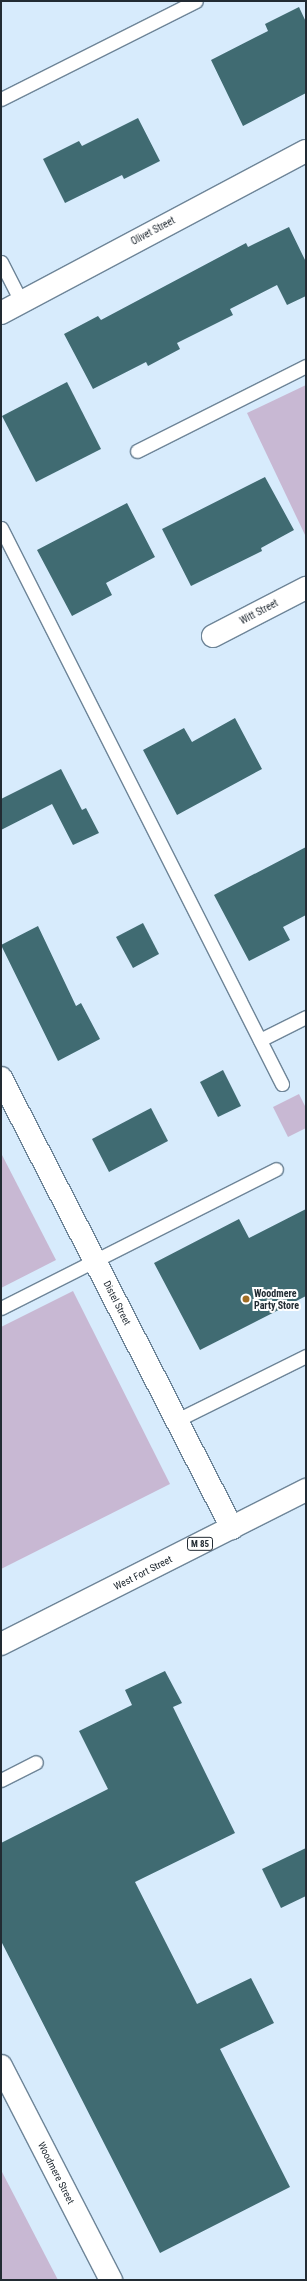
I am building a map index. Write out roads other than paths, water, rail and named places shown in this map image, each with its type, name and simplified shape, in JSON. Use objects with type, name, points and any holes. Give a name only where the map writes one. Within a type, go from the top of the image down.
[{"type":"street","name":"Olivet Street","points":[[1,313],[20,301],[306,151]]},
{"type":"street","name":"Witt Street","points":[[213,636],[306,588]]},
{"type":"street","name":"Distel Street","points":[[1,1078],[232,1528]]},
{"type":"street","name":"West Fort Street","points":[[1,1644],[306,1490]]},
{"type":"street","name":"Woodmere Street","points":[[1,2066],[111,2280]]},
{"type":"lane","points":[[1,99],[196,1]]},
{"type":"lane","points":[[1,262],[20,301]]},
{"type":"lane","points":[[137,451],[306,366]]},
{"type":"lane","points":[[1,528],[282,1084]]},
{"type":"lane","points":[[260,1040],[306,1017]]},
{"type":"lane","points":[[1,1308],[95,1259],[276,1169]]},
{"type":"lane","points":[[177,1420],[306,1356]]},
{"type":"lane","points":[[1,1780],[36,1762]]},
{"type":"place","name":"Woodmere Party Store","points":[[246,1299]]}]
